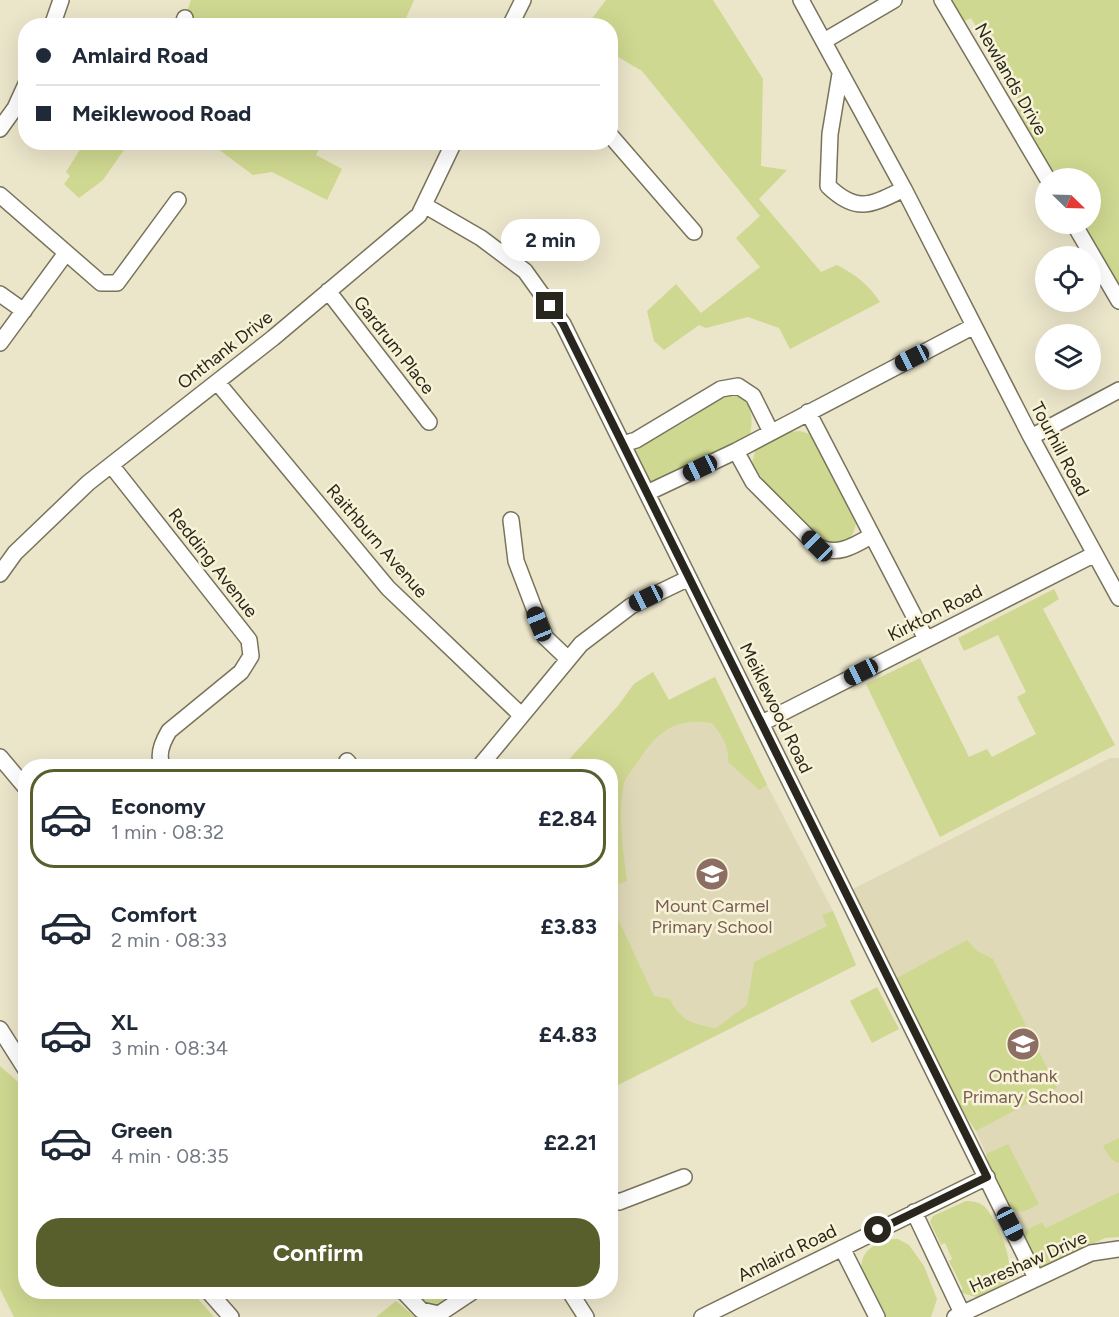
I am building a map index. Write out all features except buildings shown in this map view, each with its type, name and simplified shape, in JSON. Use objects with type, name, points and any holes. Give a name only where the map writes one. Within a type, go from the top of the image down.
[{"type":"street","points":[[55,18],[61,0]]},
{"type":"street","points":[[514,18],[523,0]]},
{"type":"street","name":"Tourhill Road","points":[[801,0],[904,189],[1031,437],[1119,598]]},
{"type":"street","points":[[824,41],[894,0]]},
{"type":"street","name":"Newlands Drive","points":[[942,0],[1041,168]]},
{"type":"street","points":[[840,74],[830,134],[828,186],[849,202],[864,206],[904,189]]},
{"type":"street","points":[[0,129],[18,101]]},
{"type":"street","points":[[618,144],[694,232]]},
{"type":"street","name":"Onthank Drive","points":[[0,574],[15,553],[88,483],[217,382],[419,215],[450,150]]},
{"type":"street","points":[[0,195],[101,283],[117,284],[178,200]]},
{"type":"street","name":"Meiklewood Road","points":[[424,205],[481,238],[525,271],[563,324],[1036,1278]]},
{"type":"street","points":[[1080,234],[1119,301]]},
{"type":"street","points":[[0,343],[66,253]]},
{"type":"street","name":"Gardrum Place","points":[[328,291],[429,422]]},
{"type":"street","points":[[0,294],[24,311]]},
{"type":"street","points":[[647,493],[736,451],[974,326]]},
{"type":"street","name":"Raithburn Avenue","points":[[217,382],[388,588],[521,715]]},
{"type":"street","points":[[623,444],[636,440],[721,389],[738,386],[753,396],[771,432]]},
{"type":"street","points":[[1031,437],[1119,390]]},
{"type":"street","points":[[808,412],[926,639]]},
{"type":"street","points":[[736,451],[753,482],[817,546],[825,551],[847,549],[871,536]]},
{"type":"street","name":"Redding Avenue","points":[[111,465],[249,640],[251,656],[241,672],[169,731],[161,743],[160,759]]},
{"type":"street","points":[[511,520],[516,561],[545,637],[568,659]]},
{"type":"street","name":"Kirkton Road","points":[[762,723],[1095,554]]},
{"type":"street","points":[[1105,572],[1119,564]]},
{"type":"street","points":[[486,759],[581,644],[631,606],[689,578]]},
{"type":"street","points":[[0,756],[18,778]]},
{"type":"street","points":[[1,1034],[18,1058]]},
{"type":"street","points":[[618,1202],[684,1177]]},
{"type":"street","name":"Amlaird Road","points":[[702,1317],[987,1177]]},
{"type":"street","points":[[915,1212],[959,1315]]},
{"type":"street","points":[[842,1248],[877,1317]]},
{"type":"street","name":"Hareshaw Drive","points":[[959,1315],[1091,1253],[1119,1249]]},
{"type":"street","points":[[215,1299],[231,1317]]},
{"type":"street","points":[[411,1299],[421,1310],[439,1314],[462,1299]]},
{"type":"street","points":[[574,1299],[586,1317]]},
{"type":"shaded area","name":"Mount Carmel Primary School","points":[[653,672],[669,700],[715,677],[767,785],[833,911],[856,965],[618,1085],[618,759],[569,759],[618,706],[634,684]]},
{"type":"shaded area","name":"Onthank Primary School","points":[[1110,758],[1119,758],[1119,1192],[1046,1228],[1042,1222],[1026,1230],[1015,1212],[1007,1209],[991,1176],[986,1154],[976,1131],[961,1109],[849,891]]},
{"type":"green space","points":[[191,0],[414,0],[406,18],[185,18]]},
{"type":"green space","points":[[606,0],[713,0],[763,79],[761,166],[787,170],[759,199],[821,272],[837,265],[861,280],[880,302],[790,349],[779,328],[748,317],[706,328],[699,325],[664,350],[654,341],[647,311],[676,284],[701,313],[760,267],[736,238],[760,216],[642,71],[618,57],[618,18],[592,18]]},
{"type":"green space","points":[[950,0],[1119,0],[1119,293],[1101,262],[1101,246],[1092,246],[1085,234],[1101,234],[1101,168],[1048,168],[1013,108],[1020,103],[971,18],[963,22]]},
{"type":"green space","points":[[80,150],[124,150],[103,180],[79,198],[64,184],[70,176],[66,172]]},
{"type":"green space","points":[[219,150],[318,150],[316,155],[342,169],[327,200],[272,172],[253,175]]},
{"type":"green space","points":[[723,393],[739,396],[748,405],[752,418],[750,434],[661,480],[649,482],[632,454],[635,450],[688,420]]},
{"type":"green space","points":[[800,431],[813,435],[856,521],[851,537],[843,542],[826,543],[767,486],[752,463],[755,451],[788,432]]},
{"type":"green space","points":[[1054,589],[1059,599],[1043,609],[1115,745],[940,837],[866,684],[920,658],[969,757],[987,749],[992,757],[1036,734],[1017,697],[1026,692],[998,635],[964,651],[958,638]]},
{"type":"green space","points":[[653,672],[669,700],[715,677],[767,785],[759,790],[728,762],[724,741],[712,723],[687,722],[667,730],[651,743],[624,784],[621,822],[627,881],[618,884],[618,759],[569,759],[618,706],[634,684]]},
{"type":"green space","points":[[833,911],[856,965],[618,1085],[618,919],[654,996],[670,999],[678,1012],[689,1021],[716,1028],[747,1005],[754,962],[827,926],[822,915]]},
{"type":"green space","points":[[967,940],[977,951],[993,959],[1057,1088],[976,1131],[961,1109],[895,979]]},
{"type":"green space","points":[[877,987],[899,1029],[872,1043],[850,1001]]},
{"type":"green space","points":[[0,1066],[18,1082],[18,1299],[198,1299],[214,1317],[14,1317],[0,1289]]},
{"type":"green space","points":[[1119,1138],[1119,1163],[1111,1159],[1103,1146]]},
{"type":"green space","points":[[1008,1144],[1039,1204],[1023,1212],[1007,1209],[991,1176],[986,1154]]},
{"type":"green space","points":[[1119,1192],[1119,1237],[1105,1238],[1043,1268],[1036,1264],[1023,1238],[1026,1230],[1042,1222],[1046,1228]]},
{"type":"green space","points":[[966,1201],[980,1204],[989,1212],[1008,1254],[1007,1282],[979,1298],[959,1292],[963,1289],[949,1261],[952,1259],[945,1243],[941,1245],[930,1222],[933,1216]]},
{"type":"green space","points":[[888,1239],[898,1239],[909,1245],[924,1266],[937,1299],[931,1317],[882,1317],[865,1283],[862,1263],[865,1254]]},
{"type":"green space","points":[[417,1299],[456,1299],[439,1310],[431,1309]]},
{"type":"green space","points":[[396,1301],[415,1317],[376,1317]]},
{"type":"place","name":"Mount Carmel Primary School","points":[[712,874]]},
{"type":"place","name":"Onthank Primary School","points":[[1023,1044]]},
{"type":"route","points":[[550,306],[563,324],[987,1177],[878,1230]]}]
